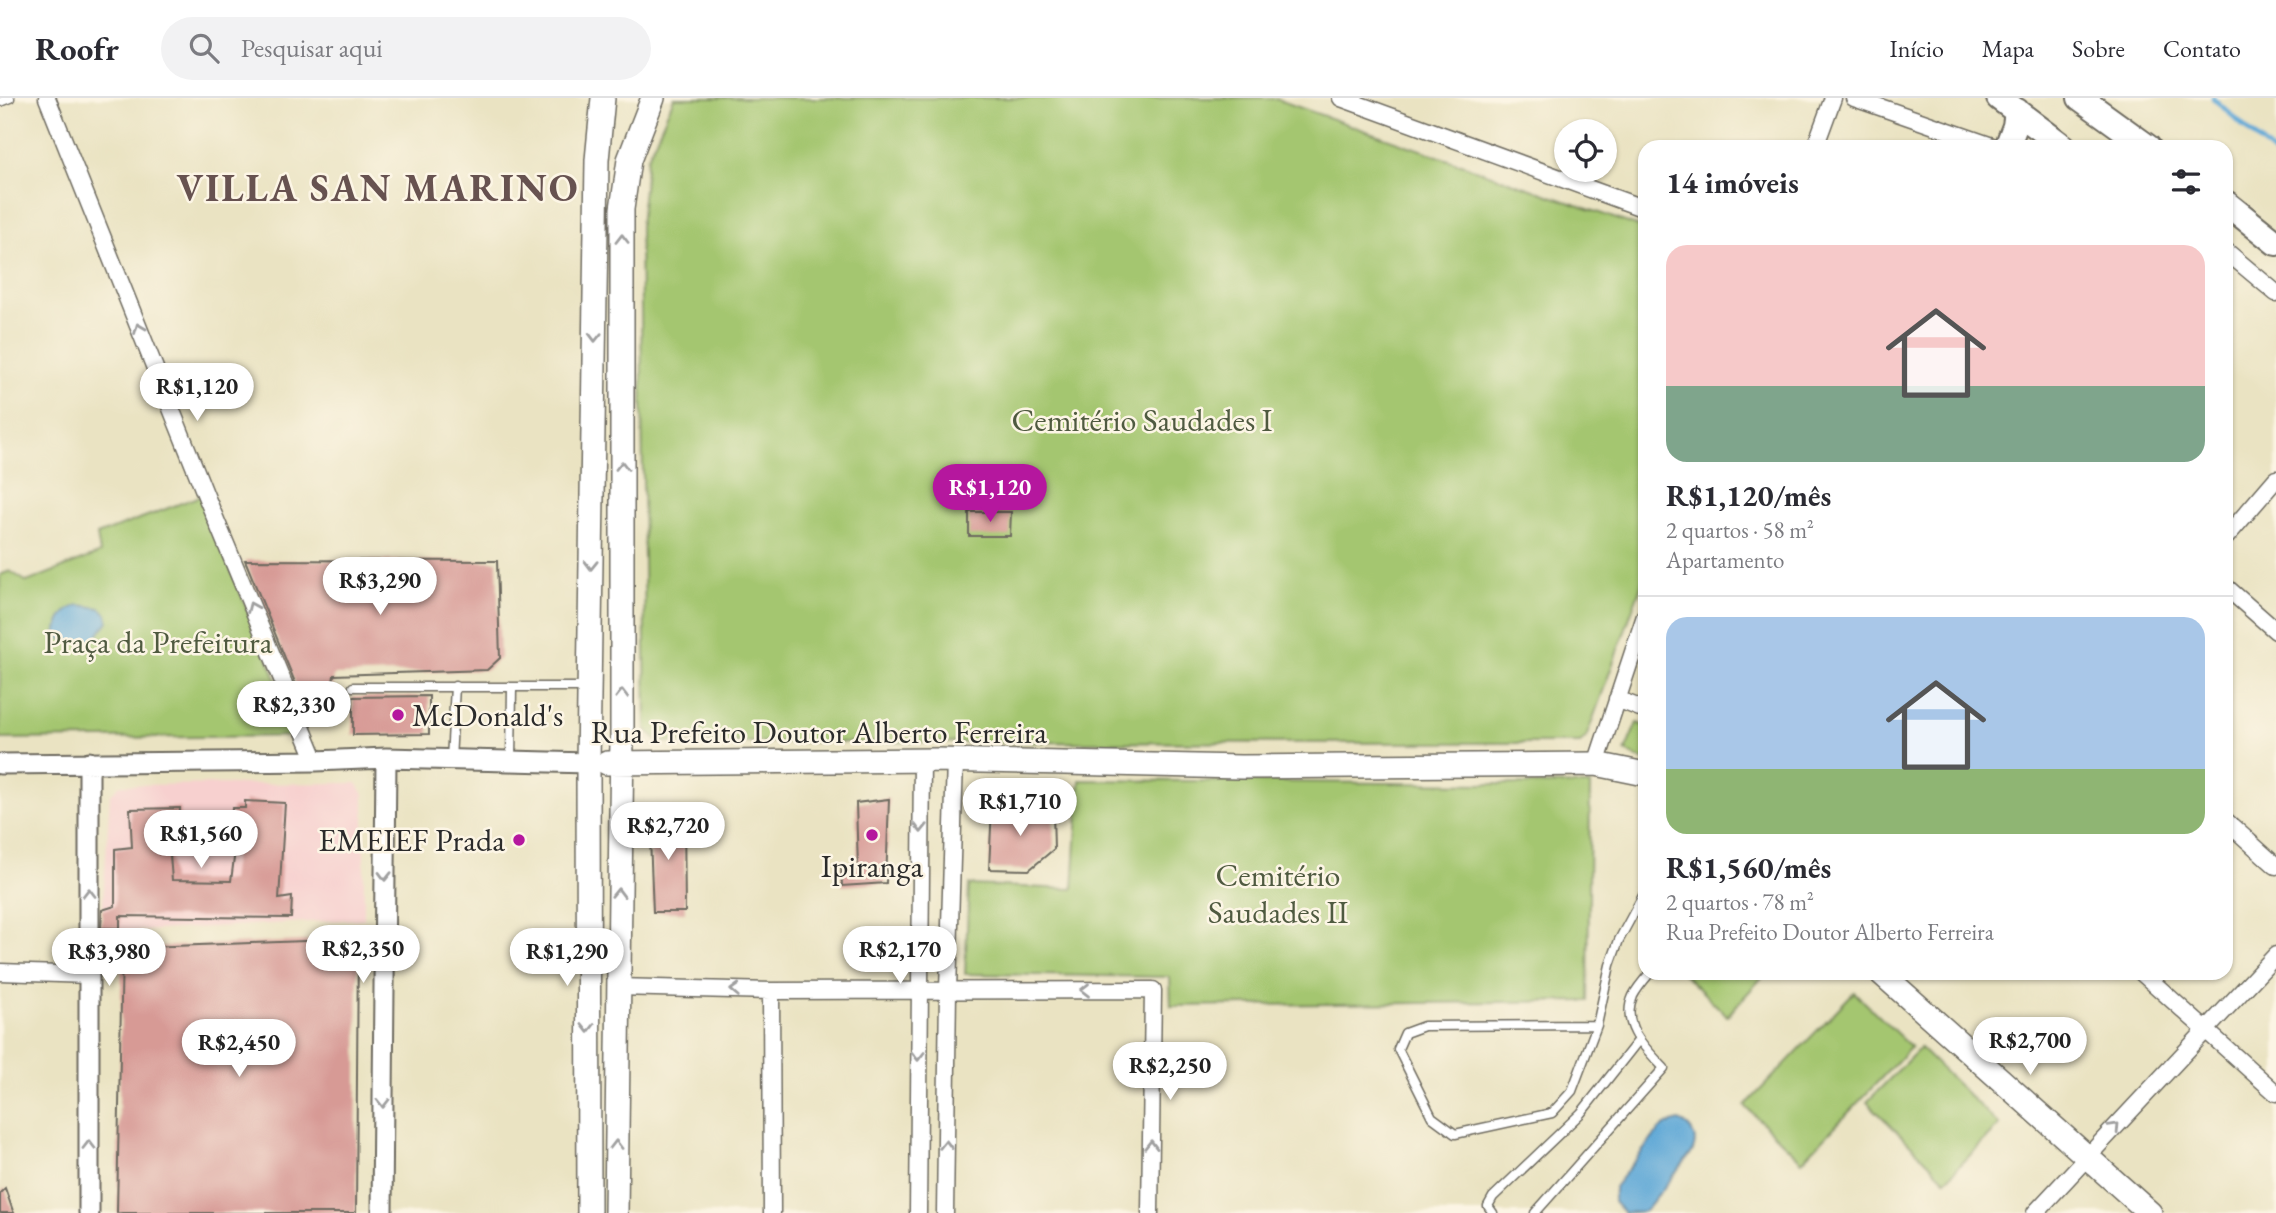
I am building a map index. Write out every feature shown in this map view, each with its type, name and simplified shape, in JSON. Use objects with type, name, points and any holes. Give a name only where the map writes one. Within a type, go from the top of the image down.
[{"type":"main road","points":[[589,1213],[588,763],[597,160],[603,98]]},
{"type":"main road","points":[[616,1213],[621,762],[622,209],[629,160],[653,98]]},
{"type":"main road","points":[[2080,98],[2138,140]]},
{"type":"main road","points":[[2008,105],[2015,126],[2010,140]]},
{"type":"main road","points":[[2008,105],[2055,140]]},
{"type":"main road","points":[[2233,209],[2276,243]]},
{"type":"main road","name":"Rua Prefeito Doutor Alberto Ferreira","points":[[588,763],[955,760],[1241,767],[1596,764],[1638,771]]},
{"type":"main road","points":[[1889,980],[2150,1213]]},
{"type":"street","points":[[47,98],[206,496],[316,761]]},
{"type":"street","points":[[1341,98],[1638,206]]},
{"type":"street","points":[[1818,140],[1833,98]]},
{"type":"street","points":[[1854,98],[1975,140]]},
{"type":"street","points":[[2233,257],[2276,293]]},
{"type":"street","points":[[2233,529],[2276,479]]},
{"type":"street","points":[[2233,593],[2276,631]]},
{"type":"street","points":[[1596,764],[1638,637]]},
{"type":"street","points":[[1617,699],[1638,707]]},
{"type":"street","points":[[382,1213],[386,758]]},
{"type":"street","name":"Rua Prefeito Doutor Alberto Ferreira","points":[[0,764],[386,758],[588,763]]},
{"type":"street","points":[[918,1213],[922,760]]},
{"type":"street","points":[[945,1213],[955,760]]},
{"type":"street","points":[[89,762],[89,1213]]},
{"type":"street","points":[[2233,827],[2276,866]]},
{"type":"street","points":[[2035,1213],[2276,954]]},
{"type":"street","points":[[0,972],[89,975]]},
{"type":"street","points":[[2150,980],[2276,1093]]},
{"type":"street","points":[[617,987],[771,991],[1153,990],[1150,1213]]},
{"type":"street","points":[[771,991],[772,1213]]},
{"type":"lane","points":[[0,102],[10,98]]},
{"type":"lane","points":[[451,760],[455,686]]},
{"type":"lane","points":[[353,687],[589,687]]},
{"type":"lane","points":[[511,762],[512,687]]},
{"type":"lane","points":[[1597,1025],[1424,1027],[1405,1033],[1398,1049],[1432,1117],[1455,1134],[1552,1112],[1572,1091],[1597,1025],[1610,965],[1619,940],[1638,905]]},
{"type":"lane","points":[[1535,1213],[1664,1068],[1638,1041],[1629,1017],[1633,996],[1645,980]]},
{"type":"lane","points":[[1493,1213],[1488,1206],[1493,1197],[1581,1113],[1638,1041]]},
{"type":"shaded area","points":[[357,783],[364,794],[364,919],[101,933],[110,795],[120,785]]},
{"type":"green space","name":"Cemitério Saudades I","points":[[674,98],[1273,98],[1638,227],[1638,594],[1586,738],[1580,743],[658,742],[646,729],[640,226],[647,159]]},
{"type":"green space","name":"Praça da Prefeitura","points":[[200,496],[300,736],[0,739],[0,575],[10,571],[27,582],[100,553],[97,535]]},
{"type":"green space","points":[[1637,723],[1638,723],[1638,758],[1625,751]]},
{"type":"green space","name":"Cemitério Saudades II","points":[[1080,780],[1590,785],[1588,1001],[1171,1006],[1170,977],[965,974],[969,885],[1073,889]]},
{"type":"green space","points":[[1690,980],[1760,980],[1727,1016]]},
{"type":"green space","points":[[1854,992],[1911,1047],[1802,1161],[1745,1106]]},
{"type":"green space","points":[[1920,1048],[1999,1125],[1946,1180],[1867,1102]]},
{"type":"water","points":[[79,605],[100,608],[107,614],[108,621],[89,641],[61,639],[56,632],[61,618]]},
{"type":"water","points":[[1679,1121],[1694,1134],[1695,1144],[1691,1154],[1645,1211],[1624,1213],[1614,1202],[1614,1187],[1660,1129]]},
{"type":"building","points":[[969,512],[1011,512],[1010,536],[969,536]]},
{"type":"building","points":[[245,560],[497,561],[500,658],[487,670],[334,675],[332,692],[303,702]]},
{"type":"building","points":[[429,696],[429,734],[353,735],[353,697]]},
{"type":"building","name":"Ipiranga","points":[[889,799],[886,883],[842,886],[841,867],[858,868],[856,803]]},
{"type":"building","points":[[245,801],[285,803],[279,899],[292,897],[291,918],[120,916],[120,928],[101,928],[102,910],[115,906],[115,849],[132,847],[130,809],[180,808],[179,829],[168,830],[172,880],[231,881],[236,843],[229,841],[232,808],[245,808]]},
{"type":"building","points":[[992,807],[1053,811],[1054,849],[1029,870],[989,869]]},
{"type":"building","points":[[649,813],[684,814],[685,912],[653,912]]},
{"type":"building","points":[[358,939],[356,1213],[117,1213],[122,948]]},
{"type":"building","points":[[5,1188],[14,1213],[0,1213],[0,1193]]},
{"type":"waterway","points":[[2213,98],[2276,156]]},
{"type":"place","name":"McDonald's","points":[[398,715]]},
{"type":"place","name":"Ipiranga","points":[[872,835]]},
{"type":"place","name":"EMEIEF Prada","points":[[519,840]]},
{"type":"district","name":"VILLA SAN MARINO","points":[[378,187]]}]
